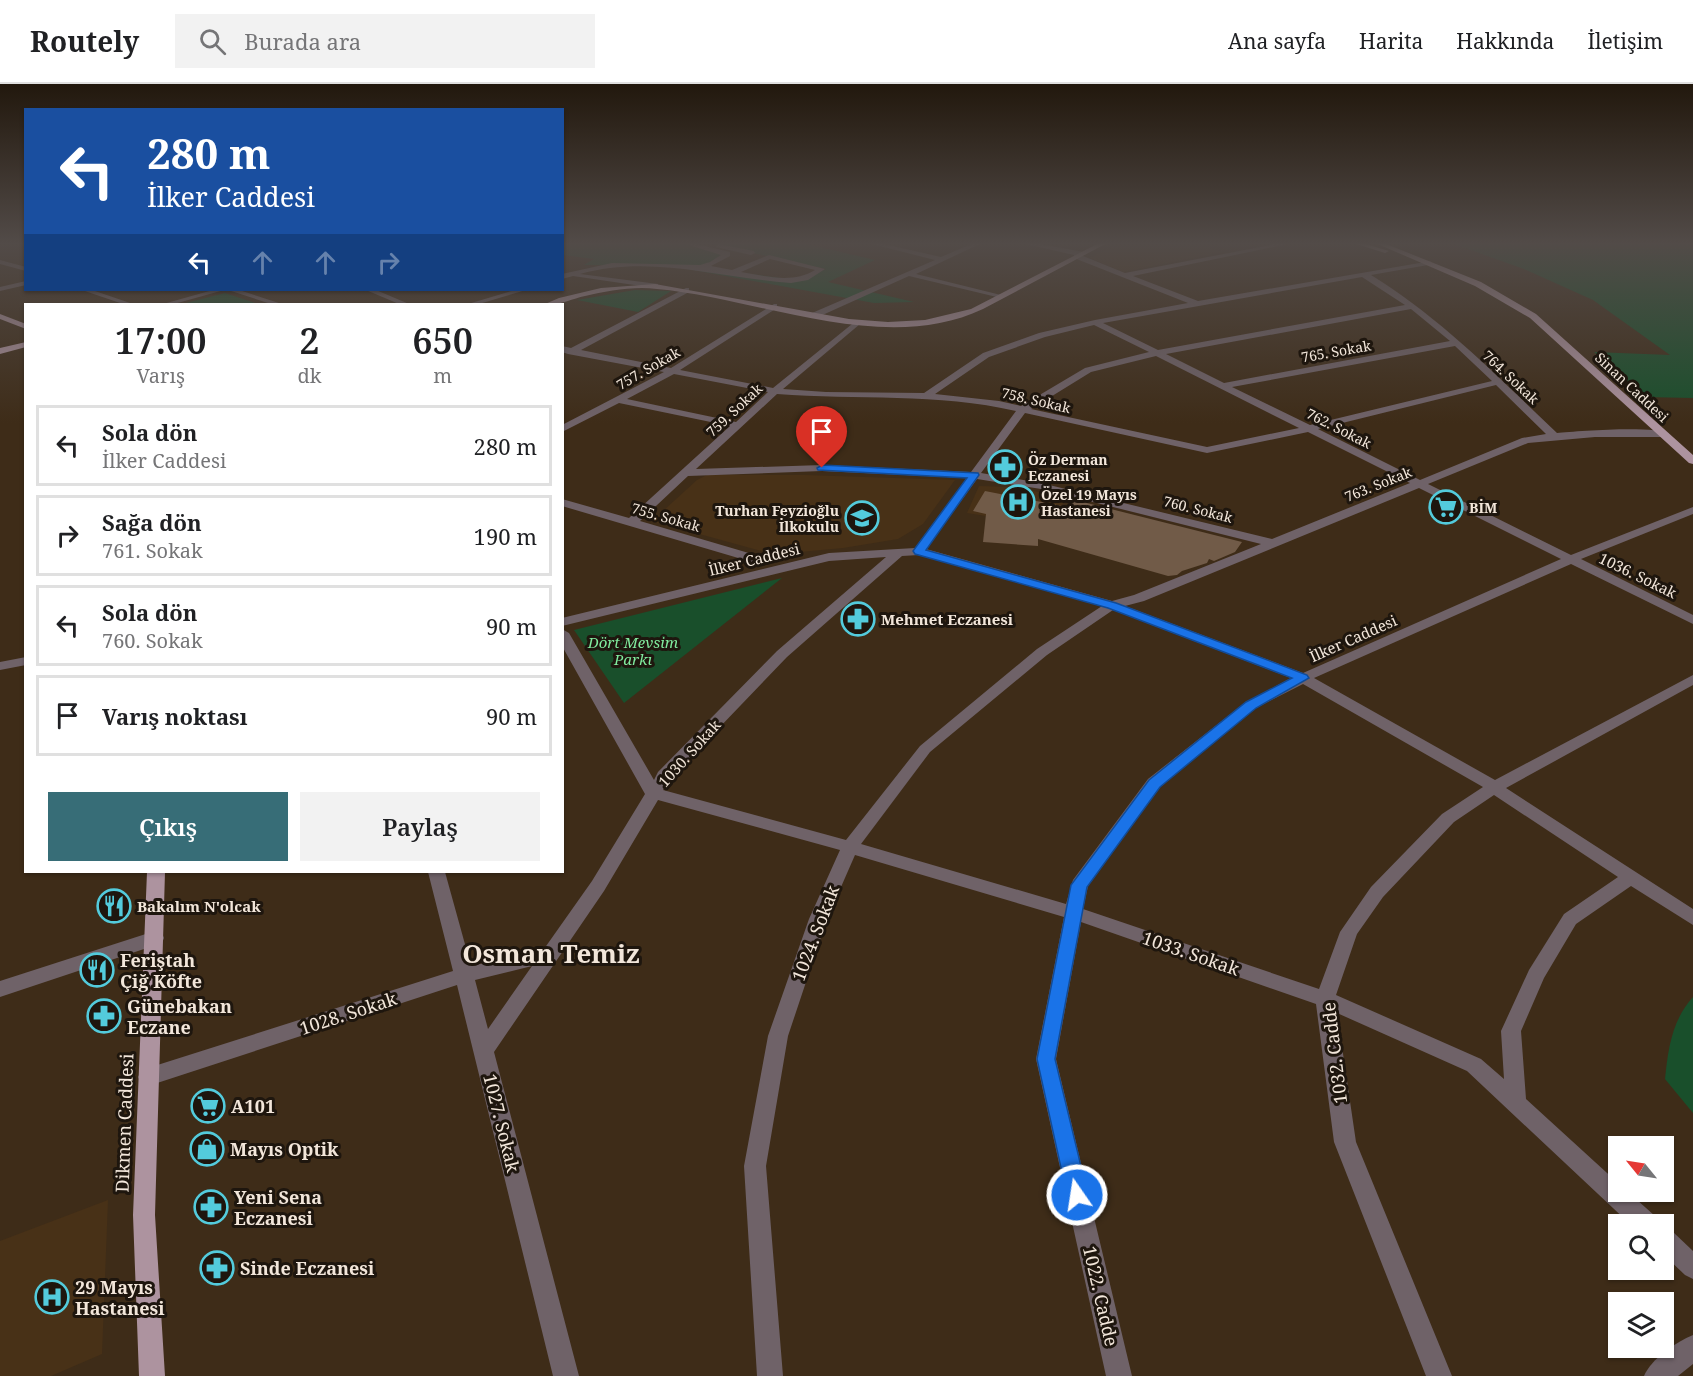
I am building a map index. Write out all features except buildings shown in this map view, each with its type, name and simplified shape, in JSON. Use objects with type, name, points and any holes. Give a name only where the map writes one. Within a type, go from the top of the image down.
[{"type":"main road","points":[[754,302],[857,322],[907,324],[947,319],[974,311],[990,302]]},
{"type":"main road","name":"Sinan Caddesi","points":[[1509,302],[1533,316],[1693,461]]},
{"type":"main road","points":[[0,315],[24,326]]},
{"type":"main road","points":[[0,351],[24,345]]},
{"type":"main road","name":"Dikmen Caddesi","points":[[152,1376],[144,1215],[156,873]]},
{"type":"street","points":[[564,354],[663,302]]},
{"type":"street","points":[[815,315],[844,302]]},
{"type":"street","points":[[1193,302],[1197,304]]},
{"type":"street","points":[[926,396],[986,355],[1042,335],[1095,322],[1206,302]]},
{"type":"street","name":"764. Sokak","points":[[1407,302],[1456,343],[1554,436]]},
{"type":"street","name":"757. Sokak","points":[[564,428],[672,371],[774,306]]},
{"type":"street","points":[[919,551],[1022,410],[1088,370],[1156,353],[1412,306]]},
{"type":"street","name":"759. Sokak","points":[[632,522],[775,391],[857,322]]},
{"type":"street","name":"762. Sokak","points":[[1095,322],[1569,560]]},
{"type":"street","name":"765. Sokak","points":[[1222,386],[1456,343]]},
{"type":"street","name":"758. Sokak","points":[[564,349],[775,391],[826,395],[926,396],[999,404],[1127,435],[1207,450],[1308,429],[1497,382]]},
{"type":"street","points":[[619,400],[738,425]]},
{"type":"street","name":"763. Sokak","points":[[1112,606],[1139,598],[1526,440],[1624,432],[1664,434]]},
{"type":"street","name":"760. Sokak","points":[[686,473],[822,468],[974,475],[1041,486],[1274,543]]},
{"type":"street","name":"755. Sokak","points":[[564,503],[762,561]]},
{"type":"street","name":"İlker Caddesi","points":[[564,624],[829,557],[919,551],[1112,606],[1303,678],[1569,560],[1693,510]]},
{"type":"street","name":"1030. Sokak","points":[[484,1051],[598,886],[664,776],[782,654],[898,553]]},
{"type":"street","name":"1036. Sokak","points":[[1569,560],[1693,620]]},
{"type":"street","name":"1024. Sokak","points":[[770,1376],[755,1166],[778,1036],[818,919],[848,846],[925,749],[1042,652],[1112,606]]},
{"type":"street","points":[[564,624],[653,794]]},
{"type":"street","points":[[0,666],[24,661]]},
{"type":"street","points":[[1303,678],[1495,787],[1693,918]]},
{"type":"street","name":"1022. Cadde","points":[[1119,1376],[1046,1059],[1079,885],[1154,783],[1251,705],[1303,678]]},
{"type":"street","name":"1032. Cadde","points":[[1439,1376],[1345,1142],[1325,999],[1349,932],[1377,892],[1408,856],[1448,818],[1495,787],[1693,679]]},
{"type":"street","name":"1033. Sokak","points":[[653,794],[848,846],[1074,913],[1325,999],[1474,1065],[1636,1214]]},
{"type":"street","name":"1027. Sokak","points":[[436,873],[567,1376]]},
{"type":"street","points":[[1516,1104],[1511,1031],[1536,975],[1570,919],[1631,877]]},
{"type":"street","points":[[0,989],[155,938]]},
{"type":"street","name":"1028. Sokak","points":[[148,1077],[464,975],[549,955]]},
{"type":"street","points":[[1674,1248],[1693,1266]]},
{"type":"street","points":[[1657,1376],[1693,1348]]},
{"type":"shaded area","points":[[707,475],[805,475],[955,480],[923,524],[898,539],[843,548],[769,553],[652,521],[697,480]]},
{"type":"shaded area","name":"Özel 19 Mayıs Hastanesi","points":[[979,486],[1010,487],[1068,497],[1052,518],[1050,526],[967,513]]},
{"type":"shaded area","name":"29 Mayıs Hastanesi","points":[[108,1200],[102,1354],[51,1376],[0,1376],[0,1241]]},
{"type":"green space","points":[[253,302],[255,303],[186,303]]},
{"type":"green space","points":[[589,302],[653,302],[638,312]]},
{"type":"green space","points":[[1596,302],[1693,302],[1693,398],[1644,397],[1594,352],[1670,355]]},
{"type":"green space","name":"Dört Mevsim Parkı","points":[[782,578],[624,703],[574,630]]},
{"type":"green space","points":[[1693,997],[1693,1113],[1665,1079],[1672,1035],[1680,1015]]},
{"type":"place","name":"Öz Derman Eczanesi","points":[[1005,467]]},
{"type":"place","name":"Özel 19 Mayıs Hastanesi","points":[[1018,502]]},
{"type":"place","name":"BİM","points":[[1446,507]]},
{"type":"place","name":"Turhan Feyzioğlu İlkokulu","points":[[862,518]]},
{"type":"place","name":"Mehmet Eczanesi","points":[[858,619]]},
{"type":"place","name":"Bakalım N'olcak","points":[[114,906]]},
{"type":"place","name":"Feriştah Çiğ Köfte","points":[[97,970]]},
{"type":"place","name":"Günebakan Eczane","points":[[104,1016]]},
{"type":"place","name":"A101","points":[[208,1106]]},
{"type":"place","name":"Mayıs Optik","points":[[207,1149]]},
{"type":"place","name":"Yeni Sena Eczanesi","points":[[211,1207]]},
{"type":"place","name":"Sinde Eczanesi","points":[[217,1268]]},
{"type":"place","name":"29 Mayıs Hastanesi","points":[[52,1297]]},
{"type":"district","name":"Osman Temiz","points":[[551,953]]},
{"type":"route","points":[[822,468],[974,475],[919,551],[1112,606],[1303,678],[1251,705],[1154,783],[1079,885],[1046,1059],[1077,1195]]}]
